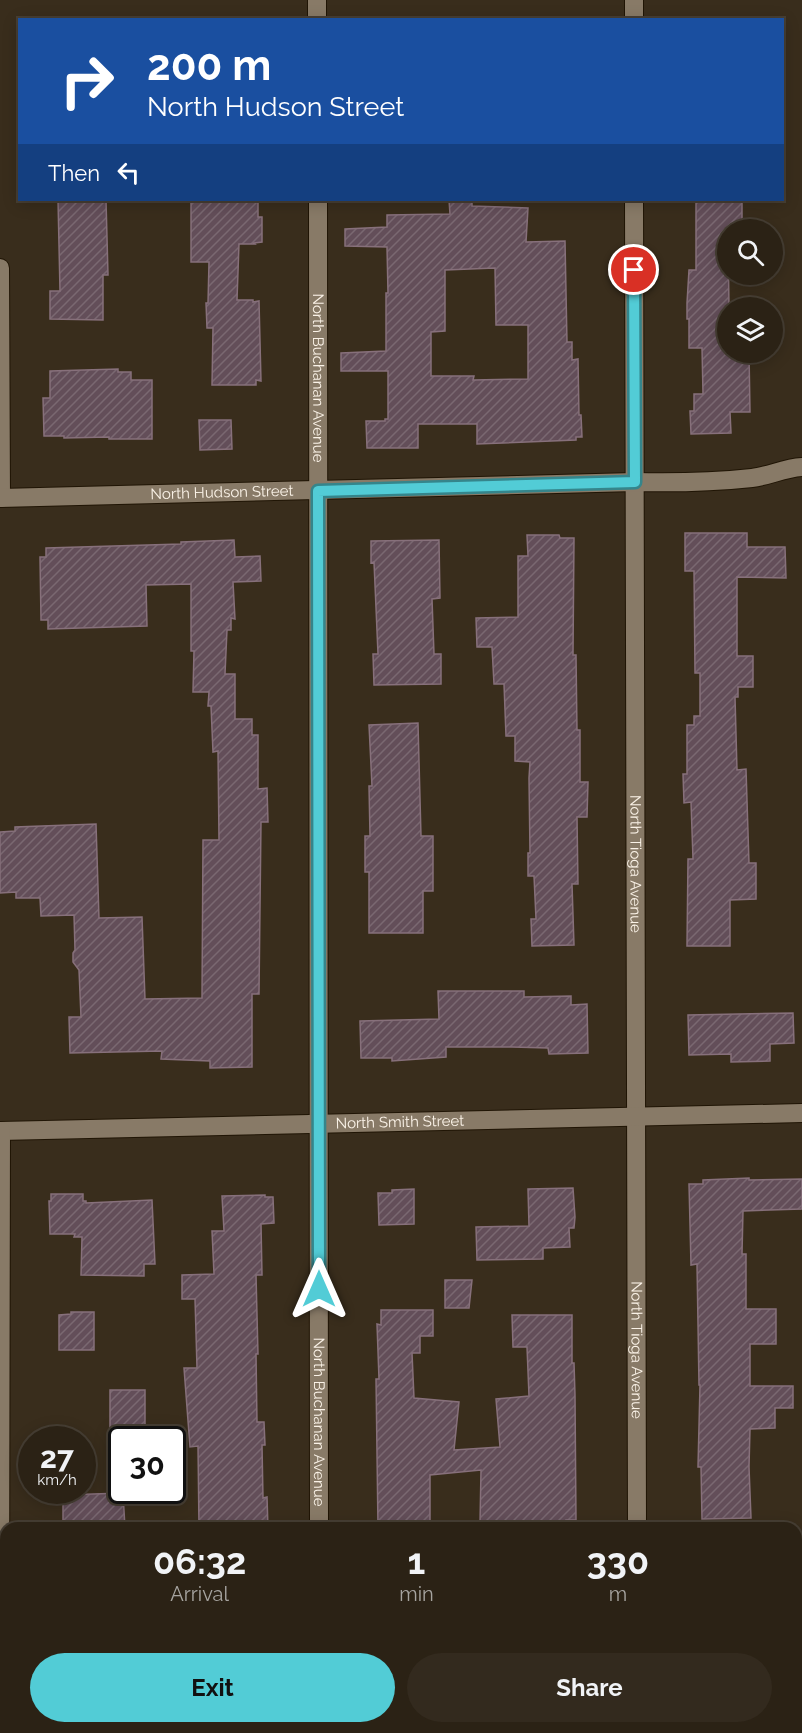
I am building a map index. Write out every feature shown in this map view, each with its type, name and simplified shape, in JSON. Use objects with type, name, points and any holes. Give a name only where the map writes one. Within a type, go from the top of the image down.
[{"type":"street","points":[[317,0],[317,18]]},
{"type":"street","points":[[634,0],[634,18]]},
{"type":"street","name":"North Buchanan Avenue","points":[[318,201],[319,1522]]},
{"type":"street","name":"North Tioga Avenue","points":[[634,201],[637,1522]]},
{"type":"street","points":[[0,268],[0,498]]},
{"type":"street","name":"North Hudson Street","points":[[0,498],[635,482],[687,483],[751,478],[802,467]]},
{"type":"street","name":"North Smith Street","points":[[0,1131],[802,1113]]},
{"type":"street","points":[[0,1131],[0,1631]]},
{"type":"building","points":[[58,201],[106,201],[108,275],[103,275],[103,320],[50,319],[50,291],[60,291]]},
{"type":"building","points":[[191,201],[258,201],[258,217],[262,217],[262,242],[239,244],[237,300],[259,301],[261,381],[256,380],[256,385],[212,385],[213,328],[207,328],[206,303],[208,303],[209,262],[191,262]]},
{"type":"building","points":[[449,201],[472,201],[472,206],[528,208],[526,242],[565,241],[567,342],[572,342],[572,360],[578,359],[579,415],[581,415],[582,437],[576,437],[576,440],[477,444],[477,424],[418,424],[418,448],[367,448],[366,421],[388,419],[388,371],[341,371],[341,353],[386,351],[387,247],[345,246],[345,229],[387,227],[387,215],[450,214]],"holes":[[[495,268],[496,325],[528,325],[528,379],[473,380],[474,376],[431,376],[431,332],[445,331],[445,270]]]},
{"type":"building","points":[[696,201],[742,201],[742,219],[717,219],[717,285],[729,285],[729,297],[717,297],[717,363],[749,363],[750,412],[730,412],[731,433],[691,434],[690,411],[694,411],[694,394],[703,394],[702,348],[689,348],[687,303],[689,270],[696,270]]},
{"type":"building","points":[[118,369],[118,372],[131,372],[131,380],[152,380],[152,439],[44,436],[43,398],[50,398],[50,371]]},
{"type":"building","points":[[199,420],[231,420],[232,449],[200,450]]},
{"type":"building","points":[[685,533],[747,533],[747,547],[785,547],[786,578],[737,577],[737,656],[753,656],[753,687],[738,687],[738,697],[735,697],[737,770],[746,769],[749,863],[756,863],[756,899],[730,900],[730,946],[687,946],[688,859],[693,859],[691,802],[684,803],[683,774],[687,774],[687,725],[694,725],[694,716],[700,716],[700,673],[695,673],[694,571],[685,571]]},
{"type":"building","points":[[527,535],[559,535],[560,538],[574,538],[573,655],[576,655],[577,730],[580,730],[580,782],[588,782],[587,817],[577,817],[578,884],[572,884],[574,945],[532,946],[531,919],[536,919],[534,876],[528,876],[530,762],[515,761],[515,736],[506,736],[504,684],[494,684],[492,647],[477,647],[476,618],[518,617],[518,556],[528,556]]},
{"type":"building","points":[[234,540],[235,557],[260,556],[261,581],[233,582],[235,619],[231,618],[231,630],[227,630],[225,674],[235,674],[235,719],[252,719],[252,735],[258,735],[258,789],[267,788],[268,822],[261,822],[259,994],[252,994],[252,1067],[210,1068],[210,1061],[161,1059],[162,1051],[70,1053],[69,1017],[81,1017],[79,970],[73,962],[74,915],[41,916],[40,898],[16,898],[16,892],[0,893],[0,832],[15,831],[15,827],[96,824],[99,918],[142,917],[145,999],[202,998],[203,840],[219,840],[218,751],[213,752],[211,706],[208,706],[209,692],[193,692],[191,584],[146,585],[147,626],[48,629],[48,620],[41,620],[40,557],[46,557],[46,548]]},
{"type":"building","points":[[439,540],[440,598],[432,599],[434,654],[441,654],[441,684],[374,685],[373,654],[378,654],[371,541]]},
{"type":"building","points":[[418,723],[421,836],[433,836],[433,891],[423,891],[423,933],[369,933],[369,872],[365,872],[365,836],[370,836],[369,786],[372,786],[369,725]]},
{"type":"building","points":[[438,991],[524,991],[524,997],[571,996],[571,1005],[587,1004],[588,1053],[549,1054],[548,1048],[446,1047],[446,1057],[392,1061],[392,1058],[361,1058],[360,1021],[439,1019]]},
{"type":"building","points":[[793,1013],[794,1043],[770,1044],[770,1061],[731,1062],[731,1054],[689,1055],[688,1015]]},
{"type":"building","points":[[749,1178],[749,1180],[802,1179],[802,1209],[743,1211],[742,1254],[746,1254],[746,1309],[776,1309],[776,1344],[750,1344],[750,1386],[793,1386],[793,1408],[775,1408],[775,1428],[750,1429],[751,1518],[702,1519],[701,1467],[698,1467],[700,1385],[697,1264],[691,1265],[689,1184],[703,1184],[703,1180]]},
{"type":"building","points":[[573,1188],[575,1217],[574,1228],[569,1228],[570,1247],[543,1248],[543,1259],[477,1260],[476,1227],[529,1226],[528,1189]]},
{"type":"building","points":[[414,1189],[414,1224],[379,1225],[378,1193]]},
{"type":"building","points":[[51,1194],[83,1194],[83,1201],[86,1203],[152,1200],[155,1264],[144,1264],[144,1276],[81,1275],[82,1237],[74,1237],[75,1234],[50,1234],[49,1201],[51,1201]]},
{"type":"building","points":[[265,1195],[265,1197],[273,1197],[274,1223],[261,1224],[262,1275],[256,1275],[257,1422],[264,1422],[263,1498],[267,1497],[268,1522],[199,1522],[198,1446],[190,1447],[184,1368],[197,1368],[195,1299],[182,1299],[182,1275],[214,1274],[212,1231],[224,1231],[222,1196]]},
{"type":"building","points":[[445,1280],[472,1280],[469,1308],[445,1308]]},
{"type":"building","points":[[381,1310],[433,1310],[433,1336],[420,1336],[420,1353],[412,1353],[414,1398],[459,1402],[454,1450],[500,1447],[496,1399],[529,1396],[527,1347],[513,1347],[512,1315],[572,1315],[576,1520],[480,1522],[481,1470],[430,1475],[430,1522],[378,1522],[376,1379],[379,1379],[377,1324],[381,1325]]},
{"type":"building","points":[[71,1312],[94,1312],[94,1350],[59,1350],[59,1315],[71,1314]]},
{"type":"building","points":[[110,1390],[145,1390],[145,1426],[110,1426]]},
{"type":"building","points":[[96,1494],[108,1494],[108,1504],[124,1504],[125,1522],[63,1522],[63,1504],[96,1504]]},
{"type":"route","points":[[319,1289],[318,491],[635,482],[634,270]]}]
